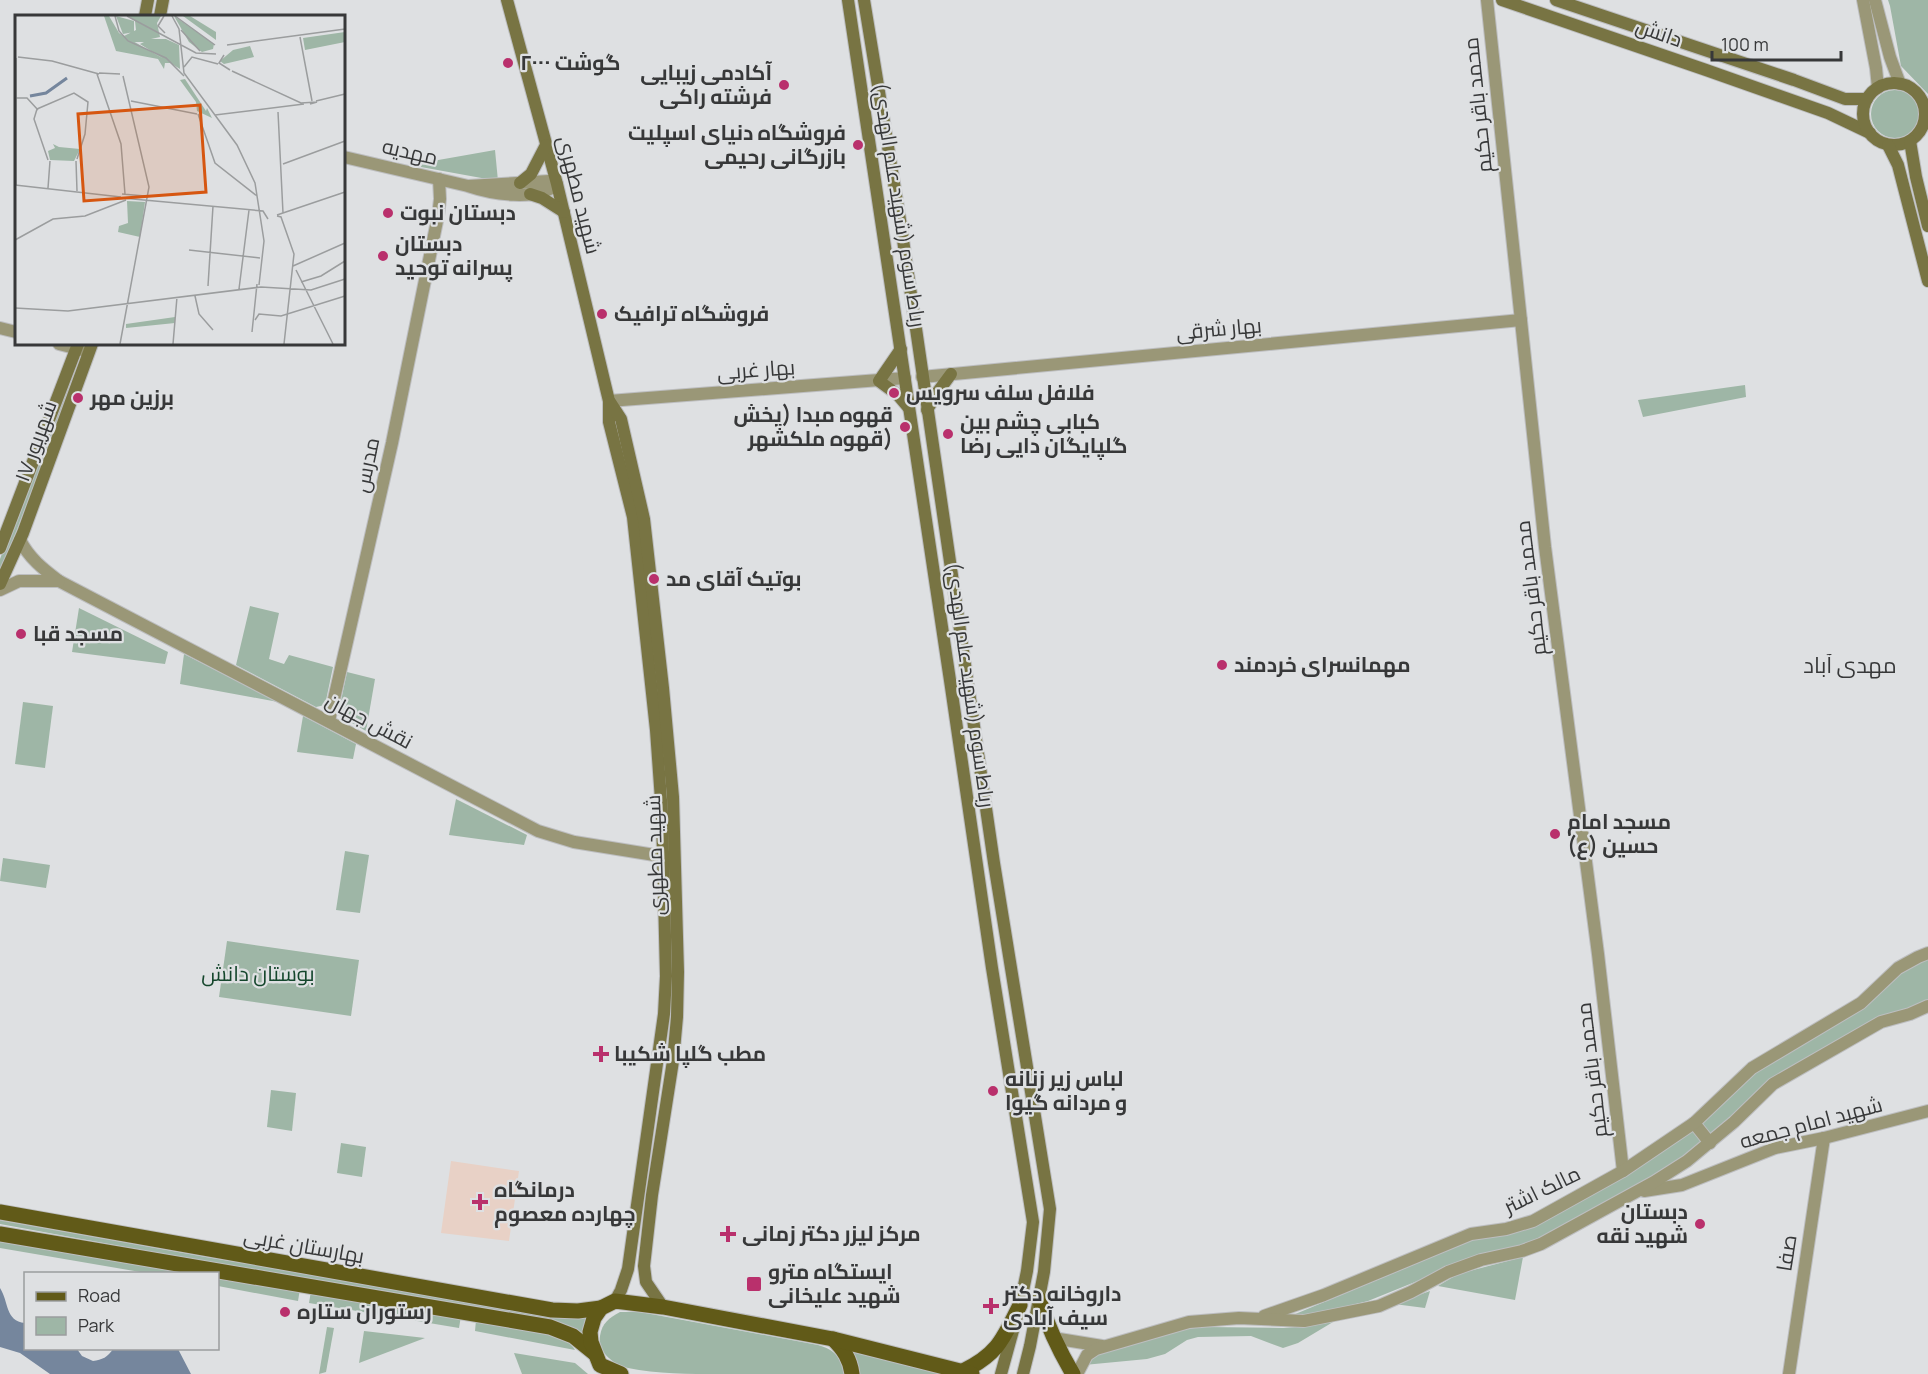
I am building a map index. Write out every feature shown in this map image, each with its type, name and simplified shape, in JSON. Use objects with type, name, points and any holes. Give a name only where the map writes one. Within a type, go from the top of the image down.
[{"type":"main road","points":[[145,15],[148,0]]},
{"type":"main road","points":[[160,15],[163,0]]},
{"type":"main road","name":"شهید مطهری","points":[[507,0],[557,184],[609,401],[621,419],[644,519],[664,693],[673,797],[668,858],[663,1021],[628,1269],[624,1282],[608,1304]]},
{"type":"main road","name":"رباط سوم (شهید علم الهدی)","points":[[848,0],[992,968],[1033,1222],[1020,1305],[1001,1374]]},
{"type":"main road","name":"رباط سوم (شهید علم الهدی)","points":[[864,0],[895,193],[1003,920],[1050,1209],[1049,1233],[1039,1299],[1023,1374]]},
{"type":"main road","name":"دانش","points":[[1502,0],[1828,113],[1870,133]]},
{"type":"main road","name":"دانش","points":[[1556,0],[1845,99],[1867,99]]},
{"type":"main road","points":[[1698,67],[1702,49]]},
{"type":"main road","points":[[1900,84],[1909,87],[1925,102],[1924,130],[1910,141],[1888,145],[1870,133],[1863,117],[1867,99],[1878,88],[1900,84]]},
{"type":"main road","points":[[865,110],[870,113],[877,149],[883,148],[887,142]]},
{"type":"main road","points":[[1910,141],[1928,226]]},
{"type":"main road","points":[[520,183],[531,174],[546,145]]},
{"type":"main road","points":[[1888,145],[1898,165],[1928,281]]},
{"type":"main road","points":[[874,172],[882,171],[887,176],[895,193]]},
{"type":"main road","points":[[530,194],[542,198],[564,212]]},
{"type":"main road","name":"۱۷ شهریور","points":[[1,541],[78,346]]},
{"type":"main road","name":"۱۷ شهریور","points":[[0,584],[20,540],[91,348]]},
{"type":"main road","points":[[901,349],[879,381],[898,394],[910,409]]},
{"type":"main road","points":[[927,410],[951,374]]},
{"type":"main road","points":[[905,378],[922,377]]},
{"type":"main road","points":[[951,687],[957,692],[964,692],[969,686]]},
{"type":"main road","points":[[957,729],[962,724],[975,727]]},
{"type":"main road","name":"شهید مطهری","points":[[663,1306],[646,1282],[644,1266],[652,1196],[675,1045],[678,972],[668,858]]},
{"type":"main road","points":[[0,1208],[26,1217]]},
{"type":"main road","name":"بهارستان غربی","points":[[0,1212],[552,1310],[578,1311],[608,1304],[663,1306],[833,1340],[967,1373]]},
{"type":"main road","name":"بهارستان غربی","points":[[0,1234],[550,1327],[573,1336],[598,1364],[621,1374]]},
{"type":"main road","points":[[1039,1299],[1060,1354],[1075,1374]]},
{"type":"main road","points":[[598,1364],[590,1332],[594,1318],[608,1304]]},
{"type":"main road","points":[[967,1373],[992,1354],[1002,1341],[1020,1305]]},
{"type":"main road","points":[[833,1340],[843,1349],[850,1362],[852,1374]]},
{"type":"main road","points":[[1011,1340],[1012,1351],[1017,1355],[1023,1355],[1030,1346]]},
{"type":"street","name":"محمد باقر حکیم","points":[[1487,0],[1556,640],[1598,954],[1623,1171]]},
{"type":"street","points":[[1863,0],[1878,88]]},
{"type":"street","points":[[1875,0],[1890,57],[1900,84]]},
{"type":"street","name":"مهدیه","points":[[345,157],[488,192],[530,194],[551,189],[557,184],[549,181],[463,185]]},
{"type":"street","points":[[438,216],[439,179]]},
{"type":"street","points":[[438,216],[448,196],[463,185]]},
{"type":"street","name":"مدرس","points":[[329,721],[392,443],[438,216]]},
{"type":"street","name":"بهار شرقی","points":[[922,377],[1521,320]]},
{"type":"street","points":[[0,328],[15,332]]},
{"type":"street","points":[[78,346],[91,348]]},
{"type":"street","name":"بهار غربی","points":[[609,401],[905,378]]},
{"type":"street","name":"نقش جهان","points":[[20,540],[27,553],[59,580],[538,831],[574,842],[668,858]]},
{"type":"street","points":[[0,590],[19,581],[59,580]]},
{"type":"street","name":"مالک اشتر","points":[[1258,1318],[1324,1295],[1471,1234],[1506,1229],[1533,1221],[1623,1171],[1694,1123],[1752,1068],[1861,1003],[1898,968],[1928,953]]},
{"type":"street","name":"مالک اشتر","points":[[1103,1347],[1189,1322],[1239,1318],[1304,1320],[1379,1306],[1448,1272],[1481,1260],[1522,1251],[1541,1244],[1687,1161],[1710,1143],[1773,1084],[1881,1022],[1928,1006]]},
{"type":"street","name":"شهید امام جمعه","points":[[1636,1192],[1682,1185],[1775,1148],[1928,1111]]},
{"type":"street","points":[[1694,1123],[1710,1143]]},
{"type":"street","name":"صفا","points":[[1789,1374],[1824,1138]]},
{"type":"street","points":[[1053,1338],[1103,1347]]},
{"type":"street","points":[[1075,1374],[1087,1355],[1103,1347]]},
{"type":"shaded area","name":"درمانگاه چهارده معصوم","points":[[451,1161],[519,1171],[509,1241],[441,1233]]},
{"type":"green space","points":[[1888,0],[1928,0],[1928,94],[1901,66]]},
{"type":"green space","points":[[1890,90],[1900,90],[1915,100],[1919,114],[1918,123],[1909,134],[1900,138],[1890,138],[1875,128],[1871,119],[1871,109],[1881,94]]},
{"type":"green space","points":[[495,150],[498,181],[410,165]]},
{"type":"green space","points":[[79,360],[80,364],[0,574],[0,559],[75,362]]},
{"type":"green space","points":[[1745,385],[1746,397],[1643,417],[1638,400]]},
{"type":"green space","points":[[250,606],[279,613],[269,659],[284,664],[289,655],[333,667],[325,705],[316,707],[236,665]]},
{"type":"green space","points":[[79,608],[168,652],[165,664],[72,652]]},
{"type":"green space","points":[[184,654],[278,702],[180,684]]},
{"type":"green space","points":[[347,672],[375,679],[366,731],[338,715]]},
{"type":"green space","points":[[23,702],[53,706],[45,768],[15,764]]},
{"type":"green space","points":[[303,716],[356,744],[353,759],[297,752]]},
{"type":"green space","points":[[456,799],[527,835],[524,845],[449,835]]},
{"type":"green space","points":[[345,851],[369,855],[360,913],[336,910]]},
{"type":"green space","points":[[3,858],[50,865],[46,888],[0,881]]},
{"type":"green space","name":"بوستان دانش","points":[[227,941],[359,960],[351,1016],[219,997]]},
{"type":"green space","points":[[1928,957],[1928,1001],[1811,1057],[1682,1160],[1536,1241],[1467,1261],[1368,1301],[1308,1316],[1293,1315],[1473,1240],[1503,1234],[1627,1174],[1679,1141],[1756,1071],[1868,1004],[1885,986]]},
{"type":"green space","points":[[271,1090],[296,1093],[292,1131],[267,1127]]},
{"type":"green space","points":[[341,1143],[366,1147],[362,1177],[337,1173]]},
{"type":"green space","points":[[0,1220],[561,1316],[591,1313],[586,1340],[239,1268],[0,1224]]},
{"type":"green space","points":[[0,1237],[204,1272],[140,1272],[0,1248]]},
{"type":"green space","points":[[1523,1257],[1515,1300],[1438,1286],[1458,1274]]},
{"type":"green space","points":[[219,1275],[300,1289],[298,1301],[219,1286]]},
{"type":"green space","points":[[311,1291],[461,1316],[459,1328],[309,1303]]},
{"type":"green space","points":[[1430,1291],[1425,1308],[1394,1304]]},
{"type":"green space","points":[[620,1312],[640,1312],[818,1345],[829,1349],[836,1355],[845,1374],[685,1374],[628,1368],[608,1357],[601,1348],[600,1342],[604,1324]]},
{"type":"green space","points":[[476,1320],[545,1331],[568,1342],[575,1350],[475,1331]]},
{"type":"green space","points":[[1333,1322],[1298,1343],[1283,1348],[1251,1336],[1198,1337],[1187,1340],[1165,1354],[1147,1359],[1084,1365],[1099,1351],[1123,1348],[1183,1329],[1284,1328]]},
{"type":"green space","points":[[327,1327],[334,1328],[326,1372],[319,1374]]},
{"type":"green space","points":[[364,1331],[425,1338],[359,1363]]},
{"type":"green space","points":[[847,1347],[958,1374],[857,1374]]},
{"type":"green space","points":[[514,1353],[575,1363],[588,1374],[522,1374]]},
{"type":"water","points":[[0,1288],[11,1315],[14,1319],[24,1323],[24,1350],[78,1350],[82,1356],[93,1361],[104,1358],[112,1350],[179,1350],[191,1374],[50,1374],[20,1353],[0,1347]]},
{"type":"place","name":"گوشت ۲۰۰۰","points":[[508,63]]},
{"type":"place","name":"آکادمی زیبایی فرشته راکی","points":[[784,85]]},
{"type":"place","name":"فروشگاه دنیای اسپلیت بازرگانی رحیمی","points":[[858,145]]},
{"type":"place","name":"دبستان نبوت","points":[[388,213]]},
{"type":"place","name":"دبستان پسرانه توحید","points":[[383,256]]},
{"type":"place","name":"فروشگاه ترافیک","points":[[602,314]]},
{"type":"place","name":"فلافل سلف سرویس","points":[[894,393]]},
{"type":"place","name":"برزین مهر","points":[[78,398]]},
{"type":"place","name":"قهوه مبدا (پخش قهوه ملکشهر)","points":[[905,427]]},
{"type":"place","name":"کبابی چشم بین گلپایگان دایی رضا","points":[[948,434]]},
{"type":"place","name":"بوتیک آقای مد","points":[[654,579]]},
{"type":"place","name":"مسجد قبا","points":[[21,634]]},
{"type":"place","name":"مهمانسرای خردمند","points":[[1222,665]]},
{"type":"place","name":"مسجد امام حسین (ع)","points":[[1555,834]]},
{"type":"place","name":"مطب گلپا شکیبا","points":[[601,1054]]},
{"type":"place","name":"لباس زیر زنانه و مردانه گیوا","points":[[993,1091]]},
{"type":"place","name":"درمانگاه چهارده معصوم","points":[[480,1202]]},
{"type":"place","name":"دبستان شهید نقه","points":[[1700,1224]]},
{"type":"place","name":"مرکز لیزر دکتر زمانی","points":[[728,1234]]},
{"type":"place","name":"ایستگاه مترو شهید علیخانی","points":[[754,1284]]},
{"type":"place","name":"داروخانه دکتر سیف آبادی","points":[[991,1306]]},
{"type":"place","name":"رستوران ستاره","points":[[285,1312]]},
{"type":"district","name":"مهدی آباد","points":[[1850,665]]}]
